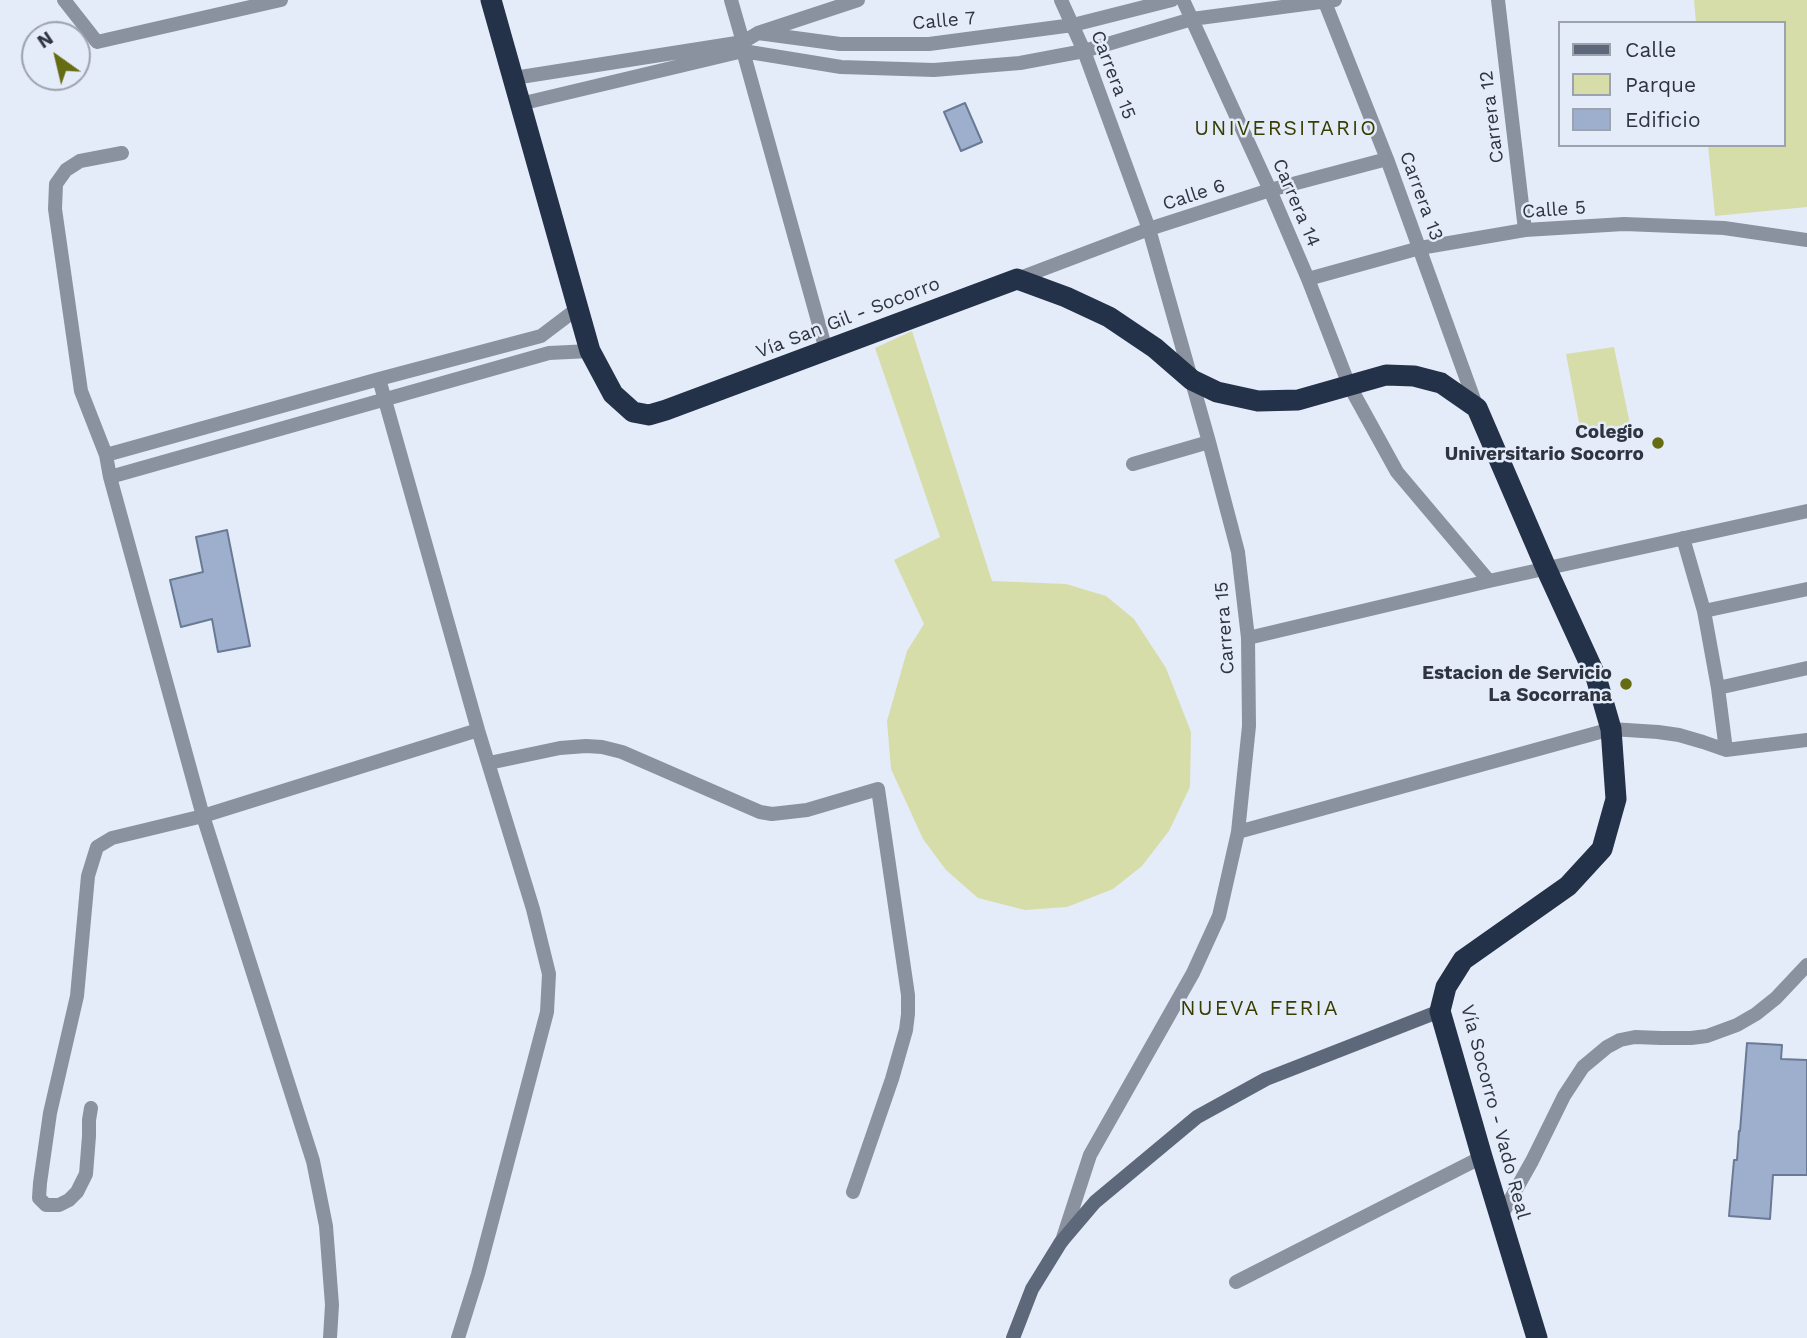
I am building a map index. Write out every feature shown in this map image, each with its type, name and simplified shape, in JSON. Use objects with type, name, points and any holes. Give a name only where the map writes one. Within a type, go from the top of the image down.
[{"type":"highway","name":"Vía San Gil - Socorro","points":[[491,0],[590,351],[613,394],[633,412],[649,415],[666,410],[1017,279]]},
{"type":"highway","points":[[1017,279],[1109,317],[1155,348],[1192,380],[1217,392],[1258,401],[1298,400],[1386,375],[1414,376],[1441,383],[1477,408]]},
{"type":"highway","name":"Vía Socorro - Vado Real","points":[[1477,408],[1596,677],[1611,729],[1616,799],[1601,849],[1568,886],[1463,960],[1446,987],[1440,1011],[1532,1336]]},
{"type":"street","points":[[64,0],[97,42],[233,6],[281,0]]},
{"type":"street","points":[[731,0],[826,350]]},
{"type":"street","points":[[520,104],[743,46],[758,33],[859,0]]},
{"type":"street","name":"Carrera 15","points":[[1061,0],[1084,51],[1149,229],[1238,552],[1248,638],[1249,726],[1238,832],[1219,916],[1193,973],[1090,1154],[1061,1242]]},
{"type":"street","name":"Calle 7","points":[[758,33],[840,44],[929,44],[1073,25],[1172,0]]},
{"type":"street","name":"Carrera 14","points":[[1183,0],[1270,190],[1349,386],[1397,471],[1489,581]]},
{"type":"street","points":[[514,78],[743,46],[841,67],[934,70],[1020,63],[1084,51],[1192,19],[1328,0]]},
{"type":"street","name":"Carrera 13","points":[[1328,0],[1477,408]]},
{"type":"street","name":"Carrera 12","points":[[1498,0],[1525,230]]},
{"type":"street","points":[[929,44],[934,70]]},
{"type":"street","points":[[122,153],[80,161],[66,170],[56,184],[55,209],[81,391],[106,455],[203,816],[313,1161],[326,1226],[332,1306],[330,1338]]},
{"type":"street","name":"Calle 6","points":[[1017,279],[1149,229],[1270,190],[1387,159]]},
{"type":"street","name":"Calle 5","points":[[1308,279],[1420,247],[1525,230],[1624,224],[1724,228],[1807,240]]},
{"type":"street","points":[[106,455],[541,336],[578,308]]},
{"type":"street","points":[[110,477],[549,354],[590,351]]},
{"type":"street","points":[[379,379],[478,730],[533,909],[549,974],[547,1012],[478,1274],[458,1338]]},
{"type":"street","points":[[1133,464],[1209,442]]},
{"type":"street","points":[[1248,638],[1546,568],[1807,511]]},
{"type":"street","points":[[1683,538],[1703,611],[1718,688],[1726,750]]},
{"type":"street","points":[[1703,611],[1807,589]]},
{"type":"street","points":[[1718,688],[1807,668]]},
{"type":"street","points":[[1238,832],[1611,729],[1679,735],[1726,750],[1807,740]]},
{"type":"street","points":[[91,1108],[86,1174],[77,1192],[69,1200],[59,1205],[46,1205],[39,1198],[40,1183],[50,1113],[77,996],[88,876],[97,847],[112,838],[203,816],[478,730]]},
{"type":"street","points":[[489,763],[560,748],[602,747],[622,752],[760,812],[772,814],[807,810],[878,789],[908,995],[908,1014],[892,1079],[853,1192]]},
{"type":"street","points":[[1500,1218],[1564,1096],[1583,1068],[1607,1047],[1620,1040],[1635,1037],[1707,1036],[1737,1025],[1776,998],[1807,965]]},
{"type":"street","points":[[1013,1338],[1032,1289],[1061,1242],[1095,1202],[1197,1116],[1266,1079],[1440,1011]]},
{"type":"street","points":[[1236,1282],[1482,1157]]},
{"type":"green space","points":[[1694,0],[1807,0],[1807,207],[1715,216],[1708,147],[1786,147],[1786,21],[1696,21]]},
{"type":"green space","points":[[912,331],[992,581],[1066,584],[1106,596],[1134,619],[1166,668],[1191,732],[1190,787],[1169,831],[1142,866],[1113,889],[1067,907],[1025,910],[978,898],[946,870],[923,839],[891,769],[887,721],[907,651],[924,624],[894,560],[940,537],[875,348]]},
{"type":"green space","points":[[1614,347],[1630,424],[1581,433],[1566,354]]},
{"type":"building","points":[[965,103],[982,142],[961,151],[944,112]]},
{"type":"building","points":[[227,530],[250,646],[218,652],[212,619],[181,627],[170,580],[203,572],[196,537]]},
{"type":"building","points":[[1747,1043],[1782,1045],[1781,1059],[1807,1060],[1807,1175],[1773,1175],[1770,1219],[1729,1216],[1734,1160],[1737,1160]]},
{"type":"place","name":"Colegio Universitario Socorro","points":[[1658,443]]},
{"type":"place","name":"Estacion de Servicio La Socorrana","points":[[1626,684]]},
{"type":"district","name":"UNIVERSITARIO","points":[[1286,129]]},
{"type":"district","name":"NUEVA FERIA","points":[[1260,1009]]}]
